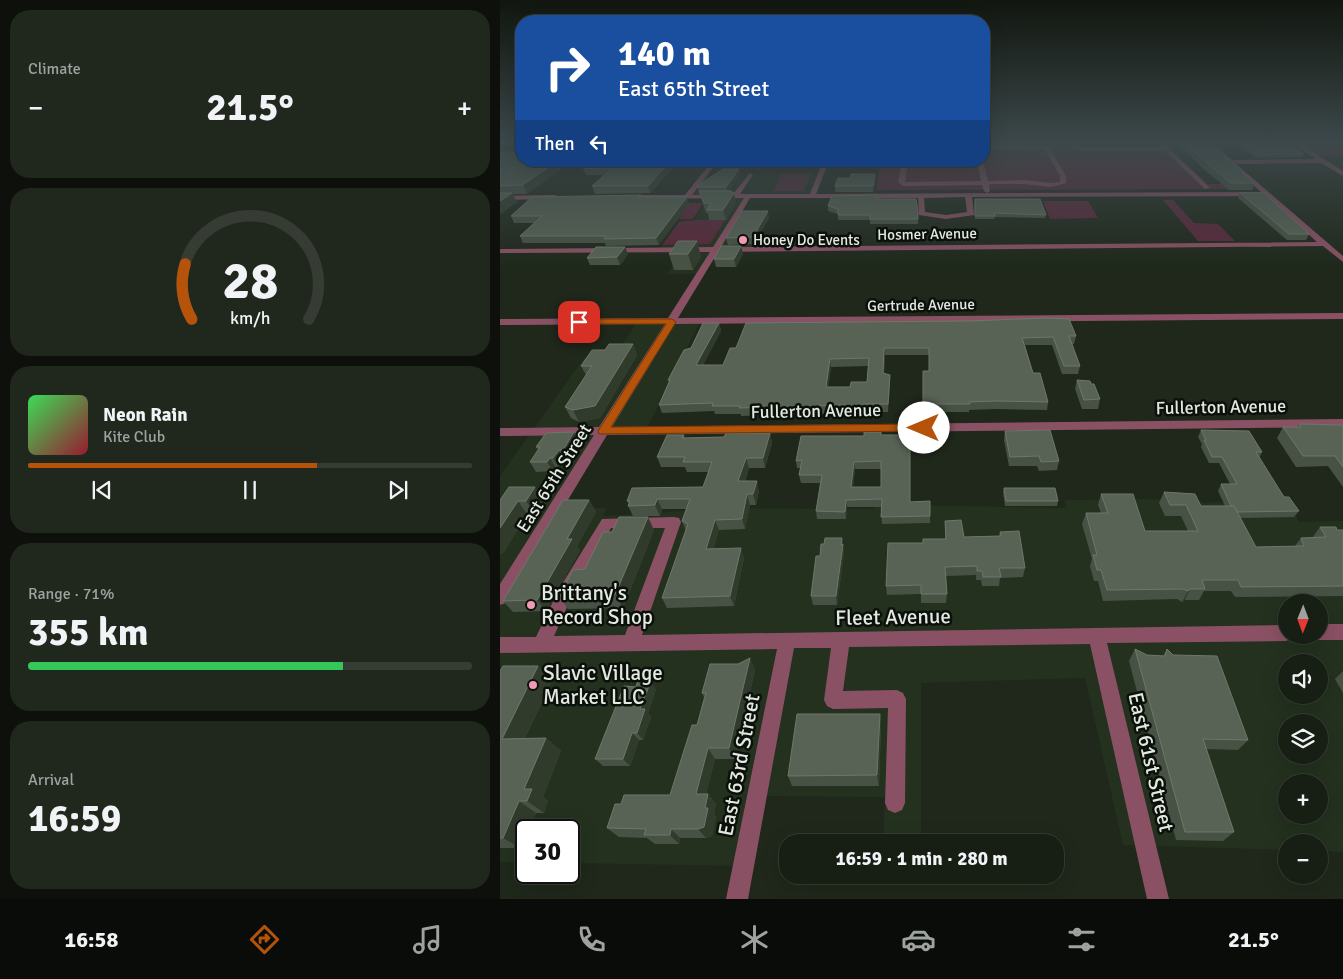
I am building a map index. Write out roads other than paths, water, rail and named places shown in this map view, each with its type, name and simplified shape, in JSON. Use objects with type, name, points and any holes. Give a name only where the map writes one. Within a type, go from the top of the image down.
[{"type":"street","points":[[687,197],[697,184]]},
{"type":"street","points":[[736,197],[744,184]]},
{"type":"street","points":[[812,196],[817,184]]},
{"type":"street","points":[[985,184],[988,195]]},
{"type":"street","points":[[1042,184],[1057,184]]},
{"type":"street","points":[[1203,184],[1207,188]]},
{"type":"street","points":[[1256,184],[1343,260]]},
{"type":"street","points":[[613,197],[1268,194]]},
{"type":"street","points":[[922,196],[922,214],[936,218],[954,218],[971,213],[968,196]]},
{"type":"street","points":[[500,198],[567,197]]},
{"type":"street","name":"East 65th Street","points":[[500,598],[504,584],[672,322],[748,197]]},
{"type":"street","name":"Hosmer Avenue","points":[[500,251],[1325,244]]},
{"type":"street","name":"Gertrude Avenue","points":[[500,322],[1343,316]]},
{"type":"street","name":"Fullerton Avenue","points":[[500,432],[1343,423]]},
{"type":"street","points":[[540,645],[565,594],[607,523],[674,522],[631,643]]},
{"type":"street","points":[[1328,632],[1343,632]]},
{"type":"street","name":"Fleet Avenue","points":[[500,645],[1278,633]]},
{"type":"street","name":"East 61st Street","points":[[1097,636],[1158,899]]},
{"type":"street","points":[[841,640],[833,700],[897,699],[895,803]]},
{"type":"street","name":"East 63rd Street","points":[[737,899],[787,641]]},
{"type":"place","name":"Honey Do Events","points":[[743,240]]},
{"type":"place","name":"Brittany's Record Shop","points":[[531,605]]},
{"type":"place","name":"Slavic Village Market LLC","points":[[533,685]]}]
